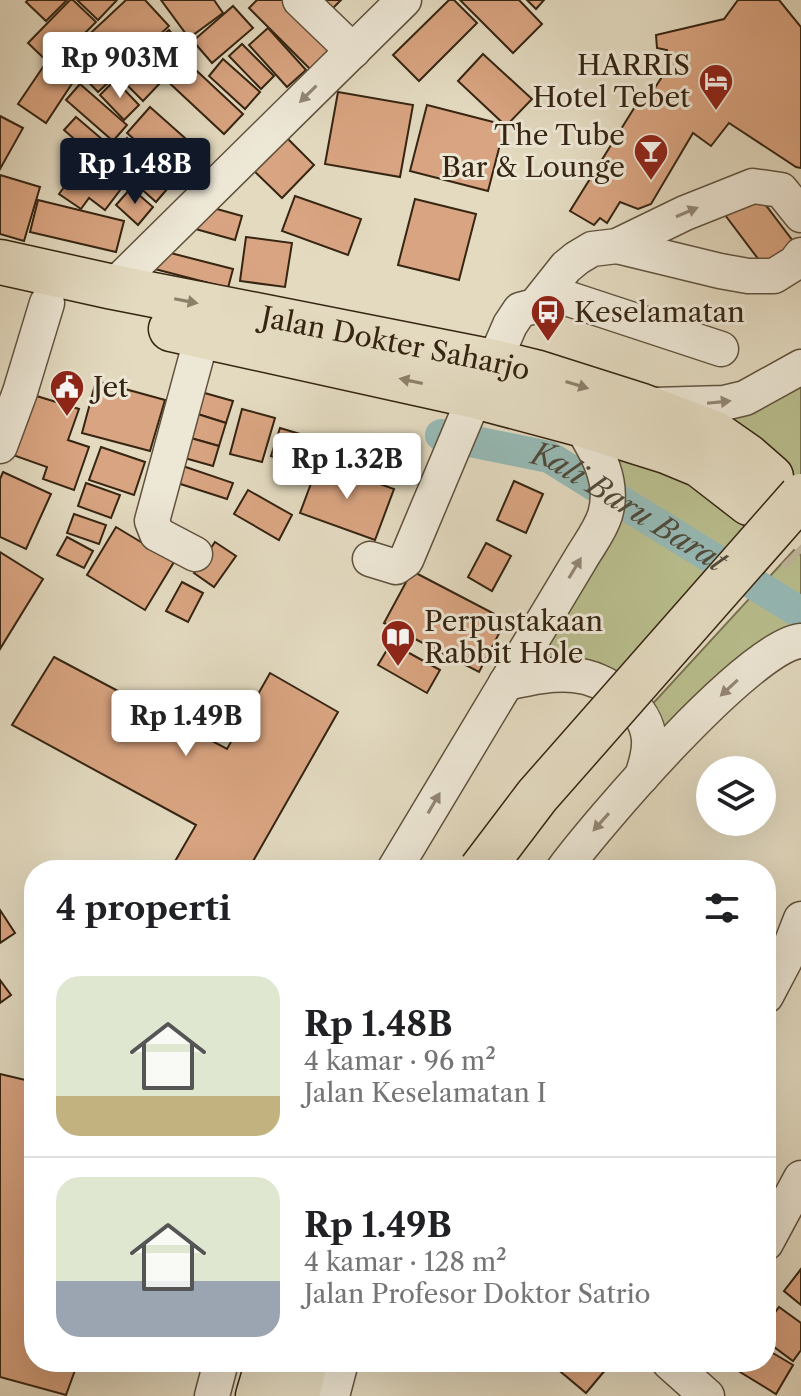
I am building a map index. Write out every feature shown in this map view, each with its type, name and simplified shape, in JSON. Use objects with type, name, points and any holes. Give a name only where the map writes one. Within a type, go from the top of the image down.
[{"type":"main road","name":"Jalan Dokter Saharjo","points":[[0,262],[113,287],[589,440],[666,451],[774,492]]},
{"type":"main road","name":"Jalan Dokter Saharjo","points":[[0,293],[47,303],[194,367],[478,405],[642,406],[714,433],[747,456],[774,492]]},
{"type":"main road","points":[[489,860],[774,492]]},
{"type":"main road","points":[[522,860],[553,817],[801,533]]},
{"type":"main road","points":[[258,1396],[265,1372]]},
{"type":"main road","points":[[297,1396],[303,1372]]},
{"type":"street","points":[[300,0],[353,51]]},
{"type":"street","points":[[113,287],[404,0]]},
{"type":"street","points":[[539,301],[566,267],[592,249],[617,246],[685,213],[753,186],[781,190],[801,215]]},
{"type":"street","points":[[617,246],[748,276],[774,276],[795,263],[801,255]]},
{"type":"street","points":[[370,559],[396,567],[406,560],[478,405],[510,325],[520,310],[557,295],[721,349]]},
{"type":"street","points":[[0,446],[47,303]]},
{"type":"street","points":[[194,367],[152,521],[157,534],[195,554]]},
{"type":"street","points":[[642,406],[724,403],[745,398],[801,367]]},
{"type":"street","points":[[400,860],[605,515],[606,476],[589,440]]},
{"type":"street","points":[[570,860],[642,776],[734,683],[765,658],[796,641]]},
{"type":"street","points":[[506,683],[547,675],[578,675],[601,682],[621,695],[637,709],[646,724],[649,753],[642,776]]},
{"type":"street","points":[[776,977],[801,919]]},
{"type":"street","points":[[776,1224],[801,1178]]},
{"type":"street","points":[[212,1396],[218,1372]]},
{"type":"street","points":[[332,1396],[338,1372]]},
{"type":"green space","points":[[801,367],[801,490],[747,456],[724,403]]},
{"type":"green space","points":[[580,424],[774,527],[623,698],[506,683],[598,529]]},
{"type":"green space","points":[[794,550],[801,555],[801,641],[642,776],[635,723]]},
{"type":"building","points":[[67,0],[46,21],[26,2]]},
{"type":"building","points":[[70,0],[96,22],[52,66],[28,43]]},
{"type":"building","points":[[77,0],[117,0],[98,20]]},
{"type":"building","points":[[126,0],[145,0],[169,26],[98,92],[65,57]]},
{"type":"building","points":[[161,0],[214,0],[223,13],[189,38]]},
{"type":"building","points":[[257,0],[297,0],[342,45],[314,73],[249,8]]},
{"type":"building","points":[[313,0],[341,0],[327,14]]},
{"type":"building","points":[[449,0],[454,0],[477,23],[419,81],[393,55]]},
{"type":"building","points":[[460,0],[519,0],[542,24],[513,53]]},
{"type":"building","points":[[527,0],[544,0],[536,9]]},
{"type":"building","name":"HARRIS Hotel Tebet","points":[[738,0],[779,0],[801,27],[801,168],[729,123],[711,146],[693,133],[651,204],[638,209],[620,202],[607,223],[600,218],[594,225],[570,211],[641,97],[647,100],[669,66],[667,50],[657,48],[656,35],[724,19]]},
{"type":"building","points":[[233,6],[253,28],[212,63],[193,41]]},
{"type":"building","points":[[268,28],[306,70],[287,87],[249,45]]},
{"type":"building","points":[[169,30],[186,51],[161,72],[144,51]]},
{"type":"building","points":[[242,44],[274,76],[261,89],[229,56]]},
{"type":"building","points":[[483,54],[532,99],[506,126],[458,81]]},
{"type":"building","points":[[140,57],[163,80],[143,101],[120,78]]},
{"type":"building","points":[[183,58],[243,114],[224,134],[164,78]]},
{"type":"building","points":[[223,59],[260,92],[245,109],[209,76]]},
{"type":"building","points":[[45,64],[73,82],[46,123],[18,104]]},
{"type":"building","points":[[115,80],[139,105],[124,120],[100,95]]},
{"type":"building","points":[[80,84],[127,125],[113,141],[66,100]]},
{"type":"building","points":[[338,92],[413,105],[400,177],[325,164]]},
{"type":"building","points":[[427,105],[505,125],[488,191],[410,171]]},
{"type":"building","points":[[150,107],[203,154],[180,180],[127,133]]},
{"type":"building","points":[[0,116],[23,128],[0,169]]},
{"type":"building","points":[[76,117],[110,146],[98,160],[64,130]]},
{"type":"building","points":[[282,133],[314,165],[282,198],[249,166]]},
{"type":"building","points":[[127,138],[174,181],[156,202],[108,159]]},
{"type":"building","points":[[86,158],[104,171],[107,166],[127,181],[105,210],[89,198],[81,209],[59,194]]},
{"type":"building","points":[[0,175],[40,187],[24,241],[0,234]]},
{"type":"building","points":[[752,187],[799,249],[768,272],[722,211]]},
{"type":"building","points":[[131,188],[153,207],[138,225],[116,205]]},
{"type":"building","points":[[295,196],[361,219],[348,255],[282,231]]},
{"type":"building","points":[[415,199],[476,214],[459,280],[398,265]]},
{"type":"building","points":[[38,200],[124,221],[116,252],[30,232]]},
{"type":"building","points":[[199,204],[242,216],[235,240],[192,228]]},
{"type":"building","points":[[246,237],[292,243],[285,287],[240,281]]},
{"type":"building","points":[[155,249],[233,269],[228,288],[151,268]]},
{"type":"building","points":[[96,381],[165,400],[150,451],[82,433]]},
{"type":"building","points":[[194,390],[233,401],[226,423],[188,411]]},
{"type":"building","points":[[30,394],[79,409],[68,440],[89,447],[74,490],[43,479],[47,467],[10,454]]},
{"type":"building","points":[[242,409],[275,418],[262,462],[230,454]]},
{"type":"building","points":[[188,411],[226,423],[219,446],[180,435]]},
{"type":"building","points":[[280,428],[310,437],[300,465],[271,456]]},
{"type":"building","points":[[180,435],[219,446],[213,466],[174,455]]},
{"type":"building","points":[[101,447],[145,462],[134,495],[89,480]]},
{"type":"building","points":[[171,462],[233,483],[227,499],[165,479]]},
{"type":"building","points":[[319,462],[394,489],[375,540],[300,513]]},
{"type":"building","points":[[3,472],[51,494],[26,549],[0,537],[0,479]]},
{"type":"building","points":[[514,481],[543,494],[526,533],[497,520]]},
{"type":"building","points":[[86,483],[120,495],[111,518],[78,506]]},
{"type":"building","points":[[248,490],[292,515],[279,540],[234,514]]},
{"type":"building","points":[[74,514],[106,525],[99,544],[67,533]]},
{"type":"building","points":[[116,527],[174,562],[145,610],[87,575]]},
{"type":"building","points":[[67,537],[93,551],[84,568],[57,555]]},
{"type":"building","points":[[215,542],[236,556],[214,587],[194,573]]},
{"type":"building","points":[[486,543],[511,556],[492,591],[468,577]]},
{"type":"building","points":[[0,552],[43,579],[0,649]]},
{"type":"building","points":[[412,571],[506,620],[479,672],[384,623]]},
{"type":"building","points":[[182,582],[203,593],[188,622],[166,611]]},
{"type":"building","points":[[391,643],[440,670],[427,693],[378,665]]},
{"type":"building","points":[[54,657],[227,749],[270,673],[338,712],[254,860],[176,860],[196,825],[12,725]]},
{"type":"building","points":[[0,910],[15,933],[0,943]]},
{"type":"building","points":[[0,980],[11,995],[0,1003]]},
{"type":"building","points":[[0,1074],[24,1080],[24,1372],[74,1372],[66,1395],[0,1377]]},
{"type":"building","points":[[801,1269],[801,1305],[784,1291]]},
{"type":"building","points":[[779,1307],[801,1323],[801,1350],[793,1361],[776,1348],[776,1311]]},
{"type":"building","points":[[776,1355],[793,1365],[776,1394],[740,1372],[776,1372]]},
{"type":"building","points":[[561,1372],[604,1372],[586,1393]]},
{"type":"waterway","name":"Kali Baru Barat","points":[[441,435],[549,457],[801,613]]},
{"type":"tunnel","points":[[749,503],[801,553]]},
{"type":"place","name":"HARRIS Hotel Tebet","points":[[716,112]]},
{"type":"place","name":"The Tube Bar & Lounge","points":[[651,182]]},
{"type":"place","name":"Keselamatan","points":[[548,343]]},
{"type":"place","name":"Jet","points":[[67,418]]},
{"type":"place","name":"Perpustakaan Rabbit Hole","points":[[398,668]]}]
